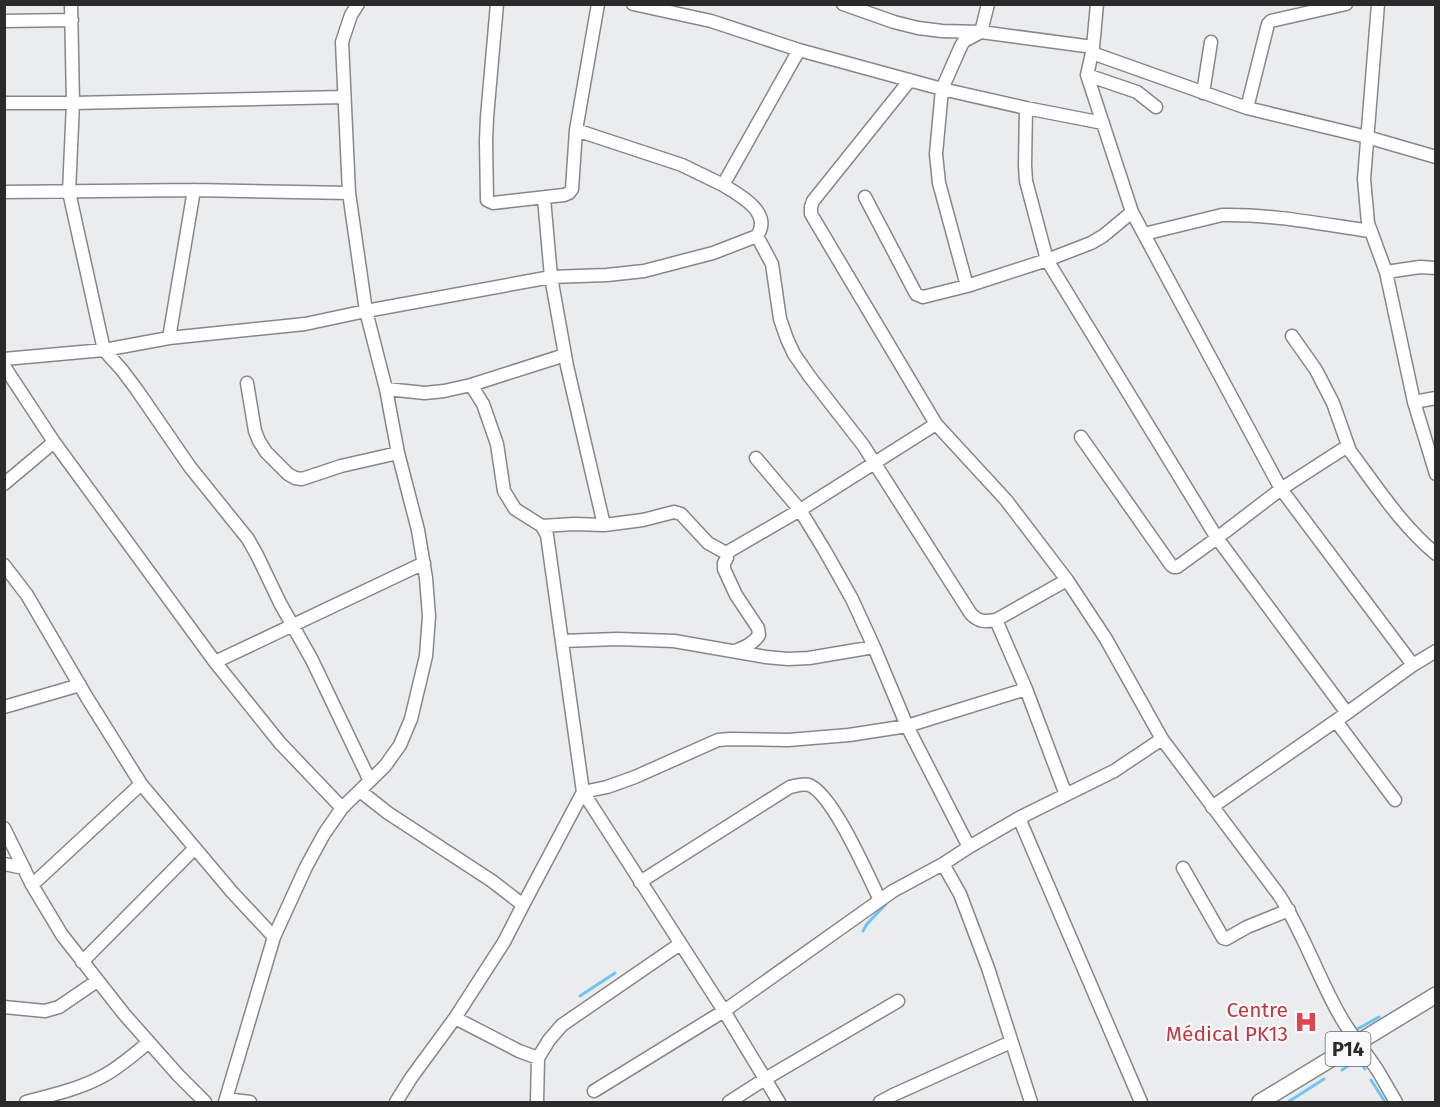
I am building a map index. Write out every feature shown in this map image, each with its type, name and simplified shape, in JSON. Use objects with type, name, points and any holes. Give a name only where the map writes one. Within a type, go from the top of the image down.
[{"type":"main road","name":"P14","points":[[1260,1102],[1436,995]]},
{"type":"street","points":[[71,4],[73,103],[69,192],[104,350],[137,390],[190,467],[248,538],[291,624],[312,660],[370,781]]},
{"type":"street","points":[[249,1102],[226,1101],[274,937],[324,834],[342,808],[385,766],[400,745],[411,719],[426,656],[429,616],[424,563],[398,453],[386,389],[366,311],[349,193],[342,42],[357,4]]},
{"type":"street","points":[[497,4],[487,125],[487,200],[493,203],[564,195],[572,189],[576,130],[598,4]]},
{"type":"street","points":[[633,4],[711,21],[799,50],[942,89],[1103,123]]},
{"type":"street","points":[[843,4],[918,28],[981,32],[1093,50],[1247,108],[1367,137],[1436,157]]},
{"type":"street","points":[[967,286],[939,183],[936,154],[942,89],[964,41],[981,32],[988,4]]},
{"type":"street","points":[[1097,4],[1093,50],[1087,75],[1132,212],[1281,489],[1413,665]]},
{"type":"street","points":[[1247,108],[1268,24],[1271,21],[1346,4]]},
{"type":"street","points":[[1378,4],[1364,179],[1370,231],[1386,272],[1414,402],[1436,474]]},
{"type":"street","points":[[4,21],[72,20]]},
{"type":"street","points":[[1203,93],[1211,42]]},
{"type":"street","points":[[723,185],[799,50]]},
{"type":"street","points":[[1087,75],[1137,92],[1156,107]]},
{"type":"street","points":[[910,80],[813,201],[812,214],[936,424],[1006,500],[1067,580],[1106,639],[1162,739],[1288,910],[1339,1014],[1379,1072],[1396,1102]]},
{"type":"street","points":[[4,103],[344,97]]},
{"type":"street","points":[[1026,108],[1026,182],[1047,260],[1217,538],[1341,717],[1395,800]]},
{"type":"street","points":[[4,359],[104,350],[169,338],[305,324],[551,277],[644,271],[713,253],[757,236],[760,231],[762,226],[758,213],[751,204],[744,197],[723,185],[682,165],[576,130]]},
{"type":"street","points":[[4,192],[194,190],[349,193]]},
{"type":"street","points":[[169,338],[194,190]]},
{"type":"street","points":[[865,197],[916,294],[923,297],[967,286],[1091,243],[1132,212]]},
{"type":"street","points":[[544,198],[551,277],[565,355],[604,525]]},
{"type":"street","points":[[1144,234],[1222,215],[1287,219],[1370,231]]},
{"type":"street","points":[[757,236],[772,264],[780,319],[794,354],[850,427],[971,614],[978,621],[996,620],[1067,580]]},
{"type":"street","points":[[1386,272],[1420,267],[1436,268]]},
{"type":"street","points":[[1292,336],[1321,378],[1333,403],[1350,451],[1400,518],[1436,554]]},
{"type":"street","points":[[386,389],[425,393],[444,391],[471,385],[565,355]]},
{"type":"street","points":[[4,366],[54,442],[214,662],[280,743],[342,808]]},
{"type":"street","points":[[247,383],[255,431],[259,441],[266,452],[295,478],[302,479],[341,466],[398,453]]},
{"type":"street","points":[[471,385],[483,404],[497,444],[504,491],[515,509],[542,526],[547,536],[583,792],[724,1011],[779,1102]]},
{"type":"street","points":[[1414,402],[1436,398]]},
{"type":"street","points":[[726,553],[800,510],[936,424]]},
{"type":"street","points":[[1081,437],[1171,565],[1178,567],[1281,489],[1343,449],[1350,451]]},
{"type":"street","points":[[4,484],[54,442]]},
{"type":"street","points":[[756,458],[800,510],[852,599],[907,726],[969,847]]},
{"type":"street","points":[[542,526],[604,525],[643,520],[674,512],[681,514],[708,543],[726,553]]},
{"type":"street","points":[[726,553],[724,569],[736,595],[758,628],[759,635],[756,641],[749,646],[735,651]]},
{"type":"street","points":[[214,662],[424,563]]},
{"type":"street","points":[[4,566],[27,595],[141,784],[232,892],[274,937]]},
{"type":"street","points":[[996,620],[1026,689],[1066,795]]},
{"type":"street","points":[[562,641],[617,639],[674,641],[788,659],[810,658],[874,647]]},
{"type":"street","points":[[1212,807],[1436,651]]},
{"type":"street","points":[[4,707],[80,686]]},
{"type":"street","points":[[583,792],[607,787],[634,777],[718,740],[788,740],[849,735],[907,726],[1026,689]]},
{"type":"street","points":[[594,1091],[724,1011],[880,900],[909,882],[1019,818],[1114,771],[1162,739]]},
{"type":"street","points":[[32,885],[141,784]]},
{"type":"street","points":[[639,882],[790,787],[803,784],[814,788],[838,817],[880,900]]},
{"type":"street","points":[[360,791],[388,813],[492,881],[523,906]]},
{"type":"street","points":[[396,1102],[455,1018],[504,942],[583,792]]},
{"type":"street","points":[[1019,818],[1141,1102]]},
{"type":"street","points":[[4,828],[51,918],[82,962],[149,1042],[205,1102]]},
{"type":"street","points":[[82,962],[195,848]]},
{"type":"street","points":[[4,864],[24,868]]},
{"type":"street","points":[[943,864],[960,894],[988,968],[1031,1102]]},
{"type":"street","points":[[1183,868],[1223,938],[1226,939],[1247,927],[1288,910]]},
{"type":"street","points":[[537,1102],[538,1058],[562,1025],[680,944]]},
{"type":"street","points":[[4,1008],[45,1011],[59,1007],[97,981]]},
{"type":"street","points":[[729,1102],[898,1001]]},
{"type":"street","points":[[455,1018],[519,1051],[538,1058]]},
{"type":"street","points":[[26,1102],[102,1077],[149,1042]]},
{"type":"street","points":[[880,1102],[1011,1042]]},
{"type":"waterway","points":[[863,931],[886,904]]},
{"type":"waterway","points":[[580,996],[615,973]]},
{"type":"waterway","points":[[1354,1031],[1379,1017]]},
{"type":"waterway","points":[[1342,1070],[1359,1059],[1365,1069]]},
{"type":"waterway","points":[[1288,1102],[1324,1079]]},
{"type":"waterway","points":[[1371,1080],[1385,1102]]},
{"type":"place","name":"Centre Médical PK13","points":[[1306,1022]]}]
